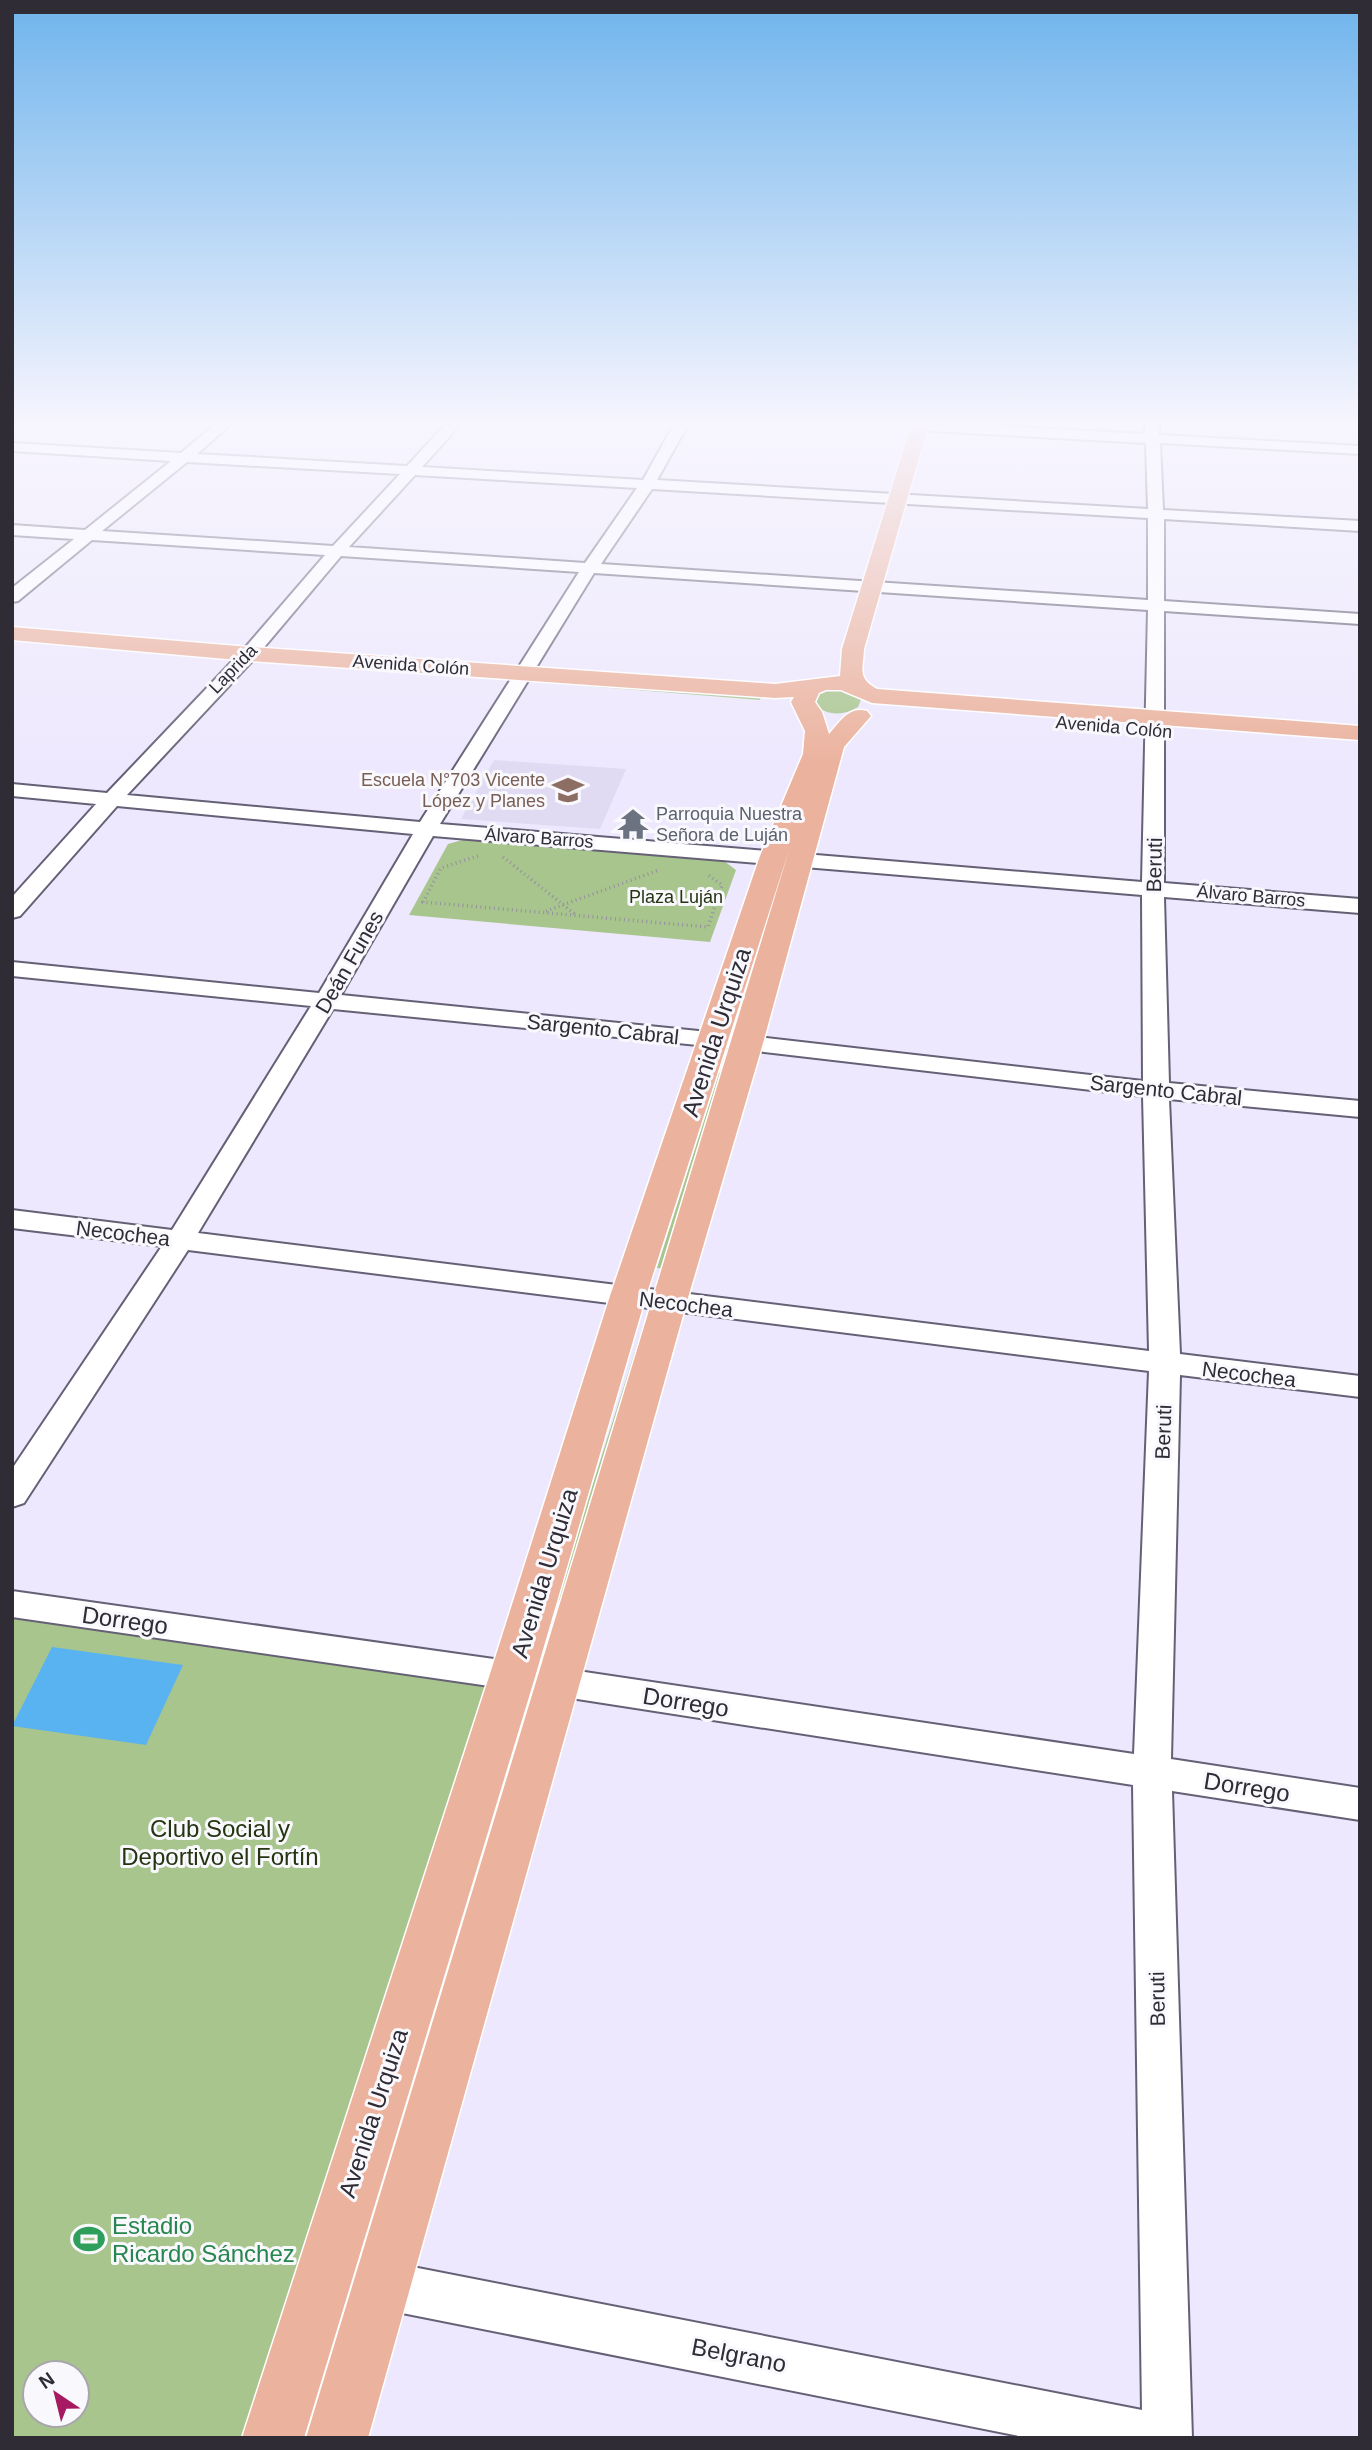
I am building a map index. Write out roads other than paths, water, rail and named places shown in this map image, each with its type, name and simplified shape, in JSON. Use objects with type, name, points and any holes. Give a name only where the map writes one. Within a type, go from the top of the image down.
[{"type":"main road","points":[[864,703],[851,677],[853,649],[872,587],[881,540]]},
{"type":"main road","points":[[840,609],[857,560]]},
{"type":"main road","name":"Avenida Colón","points":[[12,634],[242,660]]},
{"type":"main road","name":"Avenida Colón","points":[[12,648],[242,660],[519,680],[769,703],[810,699]]},
{"type":"main road","points":[[810,699],[824,663]]},
{"type":"main road","points":[[810,699],[837,682],[864,703]]},
{"type":"main road","points":[[810,699],[832,718],[864,703]]},
{"type":"main road","name":"Avenida Urquiza","points":[[337,2438],[383,2284],[535,1680],[648,1299],[731,1042],[816,754],[817,731],[810,699]]},
{"type":"main road","name":"Avenida Colón","points":[[864,703],[893,710],[1360,733]]},
{"type":"main road","name":"Avenida Urquiza","points":[[787,857],[832,745],[864,703]]},
{"type":"main road","name":"Avenida Colón","points":[[1156,723],[1360,747]]},
{"type":"main road","name":"Avenida Urquiza","points":[[273,2438],[321,2274],[535,1680]]},
{"type":"street","points":[[12,597],[80,540]]},
{"type":"street","points":[[170,540],[1360,619]]},
{"type":"street","name":"Laprida","points":[[12,911],[242,660],[347,540]]},
{"type":"street","name":"Deán Funes","points":[[12,1495],[180,1240],[326,1001],[426,829],[609,540]]},
{"type":"street","name":"Beruti","points":[[1156,540],[1153,887],[1165,1365],[1152,1772],[1167,2438]]},
{"type":"street","name":"Álvaro Barros","points":[[12,790],[426,829],[500,843],[690,855],[787,857],[1360,905]]},
{"type":"street","name":"Sargento Cabral","points":[[12,969],[731,1042],[1156,1090],[1360,1109]]},
{"type":"street","name":"Necochea","points":[[12,1219],[1165,1365],[1360,1387]]},
{"type":"street","name":"Dorrego","points":[[12,1604],[1360,1804]]},
{"type":"street","name":"Belgrano","points":[[321,2274],[383,2284],[1155,2438]]},
{"type":"water","points":[[52,1647],[183,1665],[146,1745],[12,1726]]},
{"type":"place","name":"Escuela N°703 Vicente López y Planes","points":[[568,790]]},
{"type":"place","name":"Parroquia Nuestra Señora de Luján","points":[[633,824]]},
{"type":"place","name":"Estadio Ricardo Sánchez","points":[[89,2239]]},
{"type":"park label","name":"Plaza Luján","points":[[676,897]]},
{"type":"park label","name":"Club Social y Deportivo el Fortín","points":[[220,1842]]}]
